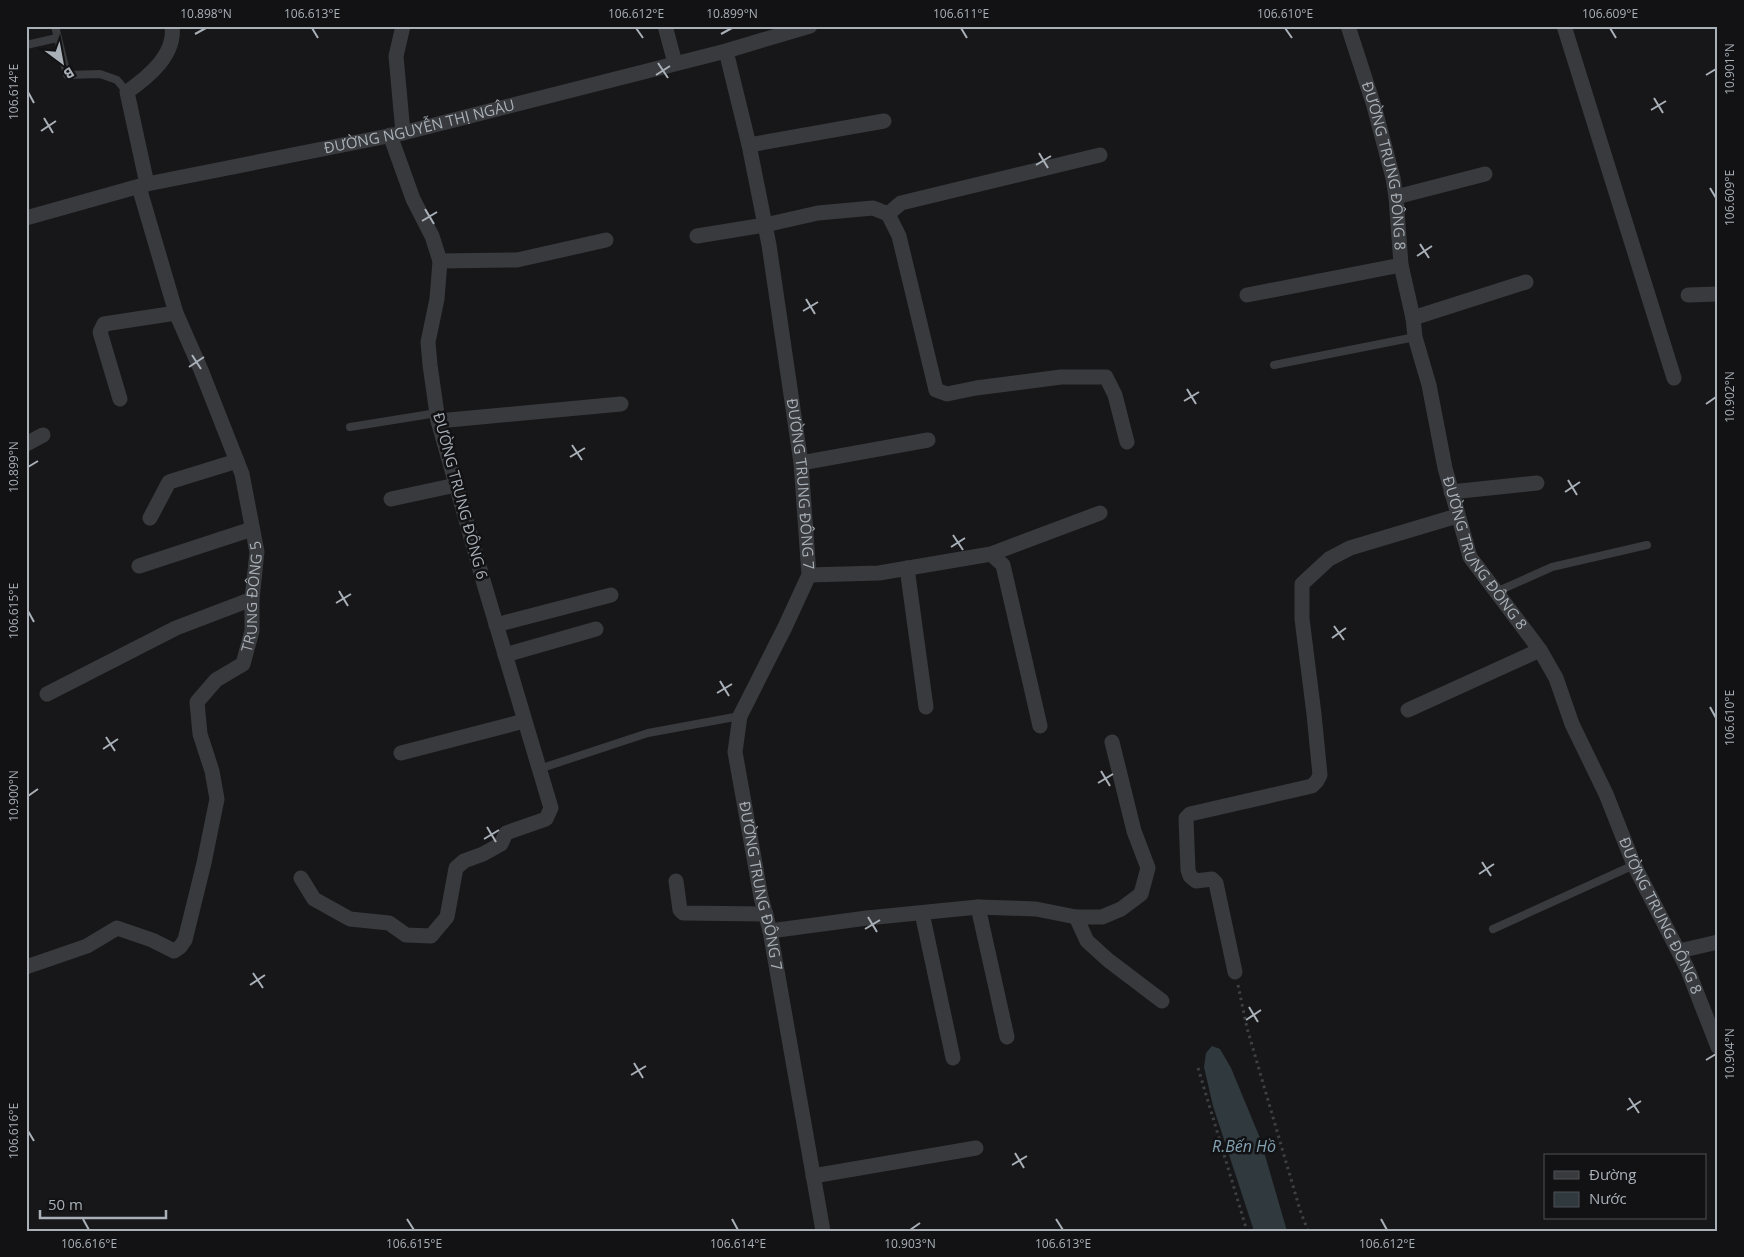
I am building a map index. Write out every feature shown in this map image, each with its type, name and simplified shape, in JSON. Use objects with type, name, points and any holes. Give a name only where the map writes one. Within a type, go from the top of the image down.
[{"type":"street","points":[[127,92],[148,78],[170,48],[172,26]]},
{"type":"street","name":"ĐƯỜNG TRUNG ĐÔNG 6","points":[[301,878],[314,899],[350,919],[389,923],[406,935],[431,936],[447,917],[456,868],[464,861],[483,854],[501,844],[506,833],[546,819],[551,808],[496,625],[438,417],[428,342],[437,300],[440,260],[432,236],[413,199],[397,134],[396,56],[403,26]]},
{"type":"street","points":[[665,26],[675,63]]},
{"type":"street","name":"ĐƯỜNG NGUYỄN THỊ NGÂU","points":[[26,218],[143,186],[397,134],[726,51],[810,26]]},
{"type":"street","name":"ĐƯỜNG TRUNG ĐÔNG 8","points":[[1348,26],[1374,106],[1396,196],[1401,265],[1413,318],[1415,337],[1429,385],[1445,468],[1470,557],[1540,650],[1556,678],[1572,724],[1606,794],[1634,865],[1687,968],[1718,1047]]},
{"type":"street","points":[[1564,26],[1674,378]]},
{"type":"street","name":"ĐƯỜNG TRUNG ĐÔNG 7","points":[[726,51],[749,145],[769,245],[801,463],[809,575],[740,716],[735,752],[770,932],[823,1231]]},
{"type":"street","name":"TRUNG ĐÔNG 5","points":[[26,967],[87,946],[117,928],[152,940],[174,951],[185,940],[217,799],[212,771],[200,734],[197,702],[216,680],[243,664],[252,631],[252,599],[257,552],[242,474],[201,370],[176,313],[143,186],[127,92]]},
{"type":"street","points":[[749,145],[884,121]]},
{"type":"street","points":[[888,214],[901,203],[1100,155]]},
{"type":"street","points":[[1396,196],[1485,174]]},
{"type":"street","points":[[697,236],[765,225],[818,213],[873,208],[888,214],[899,236],[936,390],[947,394],[976,388],[1061,377],[1106,377],[1115,394],[1127,442]]},
{"type":"street","points":[[440,260],[518,260],[606,240]]},
{"type":"street","points":[[1247,295],[1401,265]]},
{"type":"street","points":[[1413,318],[1526,282]]},
{"type":"street","points":[[1688,295],[1718,294]]},
{"type":"street","points":[[120,399],[100,332],[104,324],[176,313]]},
{"type":"street","points":[[438,417],[621,404]]},
{"type":"street","points":[[26,444],[43,435]]},
{"type":"street","points":[[801,463],[928,440]]},
{"type":"street","points":[[150,518],[170,482],[237,461]]},
{"type":"street","points":[[1451,492],[1537,482]]},
{"type":"street","points":[[391,499],[456,484]]},
{"type":"street","points":[[809,575],[879,573],[992,554],[1100,513]]},
{"type":"street","points":[[1235,972],[1216,883],[1212,879],[1196,881],[1190,876],[1188,870],[1186,818],[1190,814],[1312,786],[1317,781],[1320,775],[1302,620],[1302,584],[1329,560],[1350,548],[1457,516]]},
{"type":"street","points":[[139,566],[252,529]]},
{"type":"street","points":[[992,554],[1003,565],[1040,726]]},
{"type":"street","points":[[907,568],[926,707]]},
{"type":"street","points":[[496,625],[611,596]]},
{"type":"street","points":[[47,694],[176,628],[252,599]]},
{"type":"street","points":[[505,655],[596,628]]},
{"type":"street","points":[[1408,710],[1540,650]]},
{"type":"street","points":[[401,753],[524,721]]},
{"type":"street","points":[[770,932],[867,918],[978,907],[1036,909],[1076,917],[1102,917],[1121,909],[1140,894],[1148,868],[1134,831],[1112,742]]},
{"type":"street","points":[[676,881],[680,910],[683,913],[766,914]]},
{"type":"street","points":[[978,907],[1008,1037]]},
{"type":"street","points":[[922,913],[952,1058]]},
{"type":"street","points":[[1076,917],[1087,941],[1108,960],[1162,1001]]},
{"type":"street","points":[[1679,951],[1718,942]]},
{"type":"street","points":[[813,1176],[976,1148]]},
{"type":"lane","points":[[55,26],[67,75],[100,74],[117,80],[127,92]]},
{"type":"lane","points":[[26,45],[57,38]]},
{"type":"lane","points":[[1274,365],[1415,337]]},
{"type":"lane","points":[[350,427],[438,417]]},
{"type":"lane","points":[[1496,592],[1552,567],[1647,546]]},
{"type":"lane","points":[[539,769],[648,733],[740,716]]},
{"type":"lane","points":[[1493,929],[1634,865]]},
{"type":"path","points":[[1235,972],[1247,1028],[1300,1210],[1308,1231]]},
{"type":"path","points":[[1198,1068],[1247,1231]]},
{"type":"water","name":"R.Bến Hồ","points":[[1212,1046],[1220,1049],[1231,1068],[1260,1138],[1287,1231],[1254,1231],[1213,1106],[1204,1067],[1206,1053]]}]
